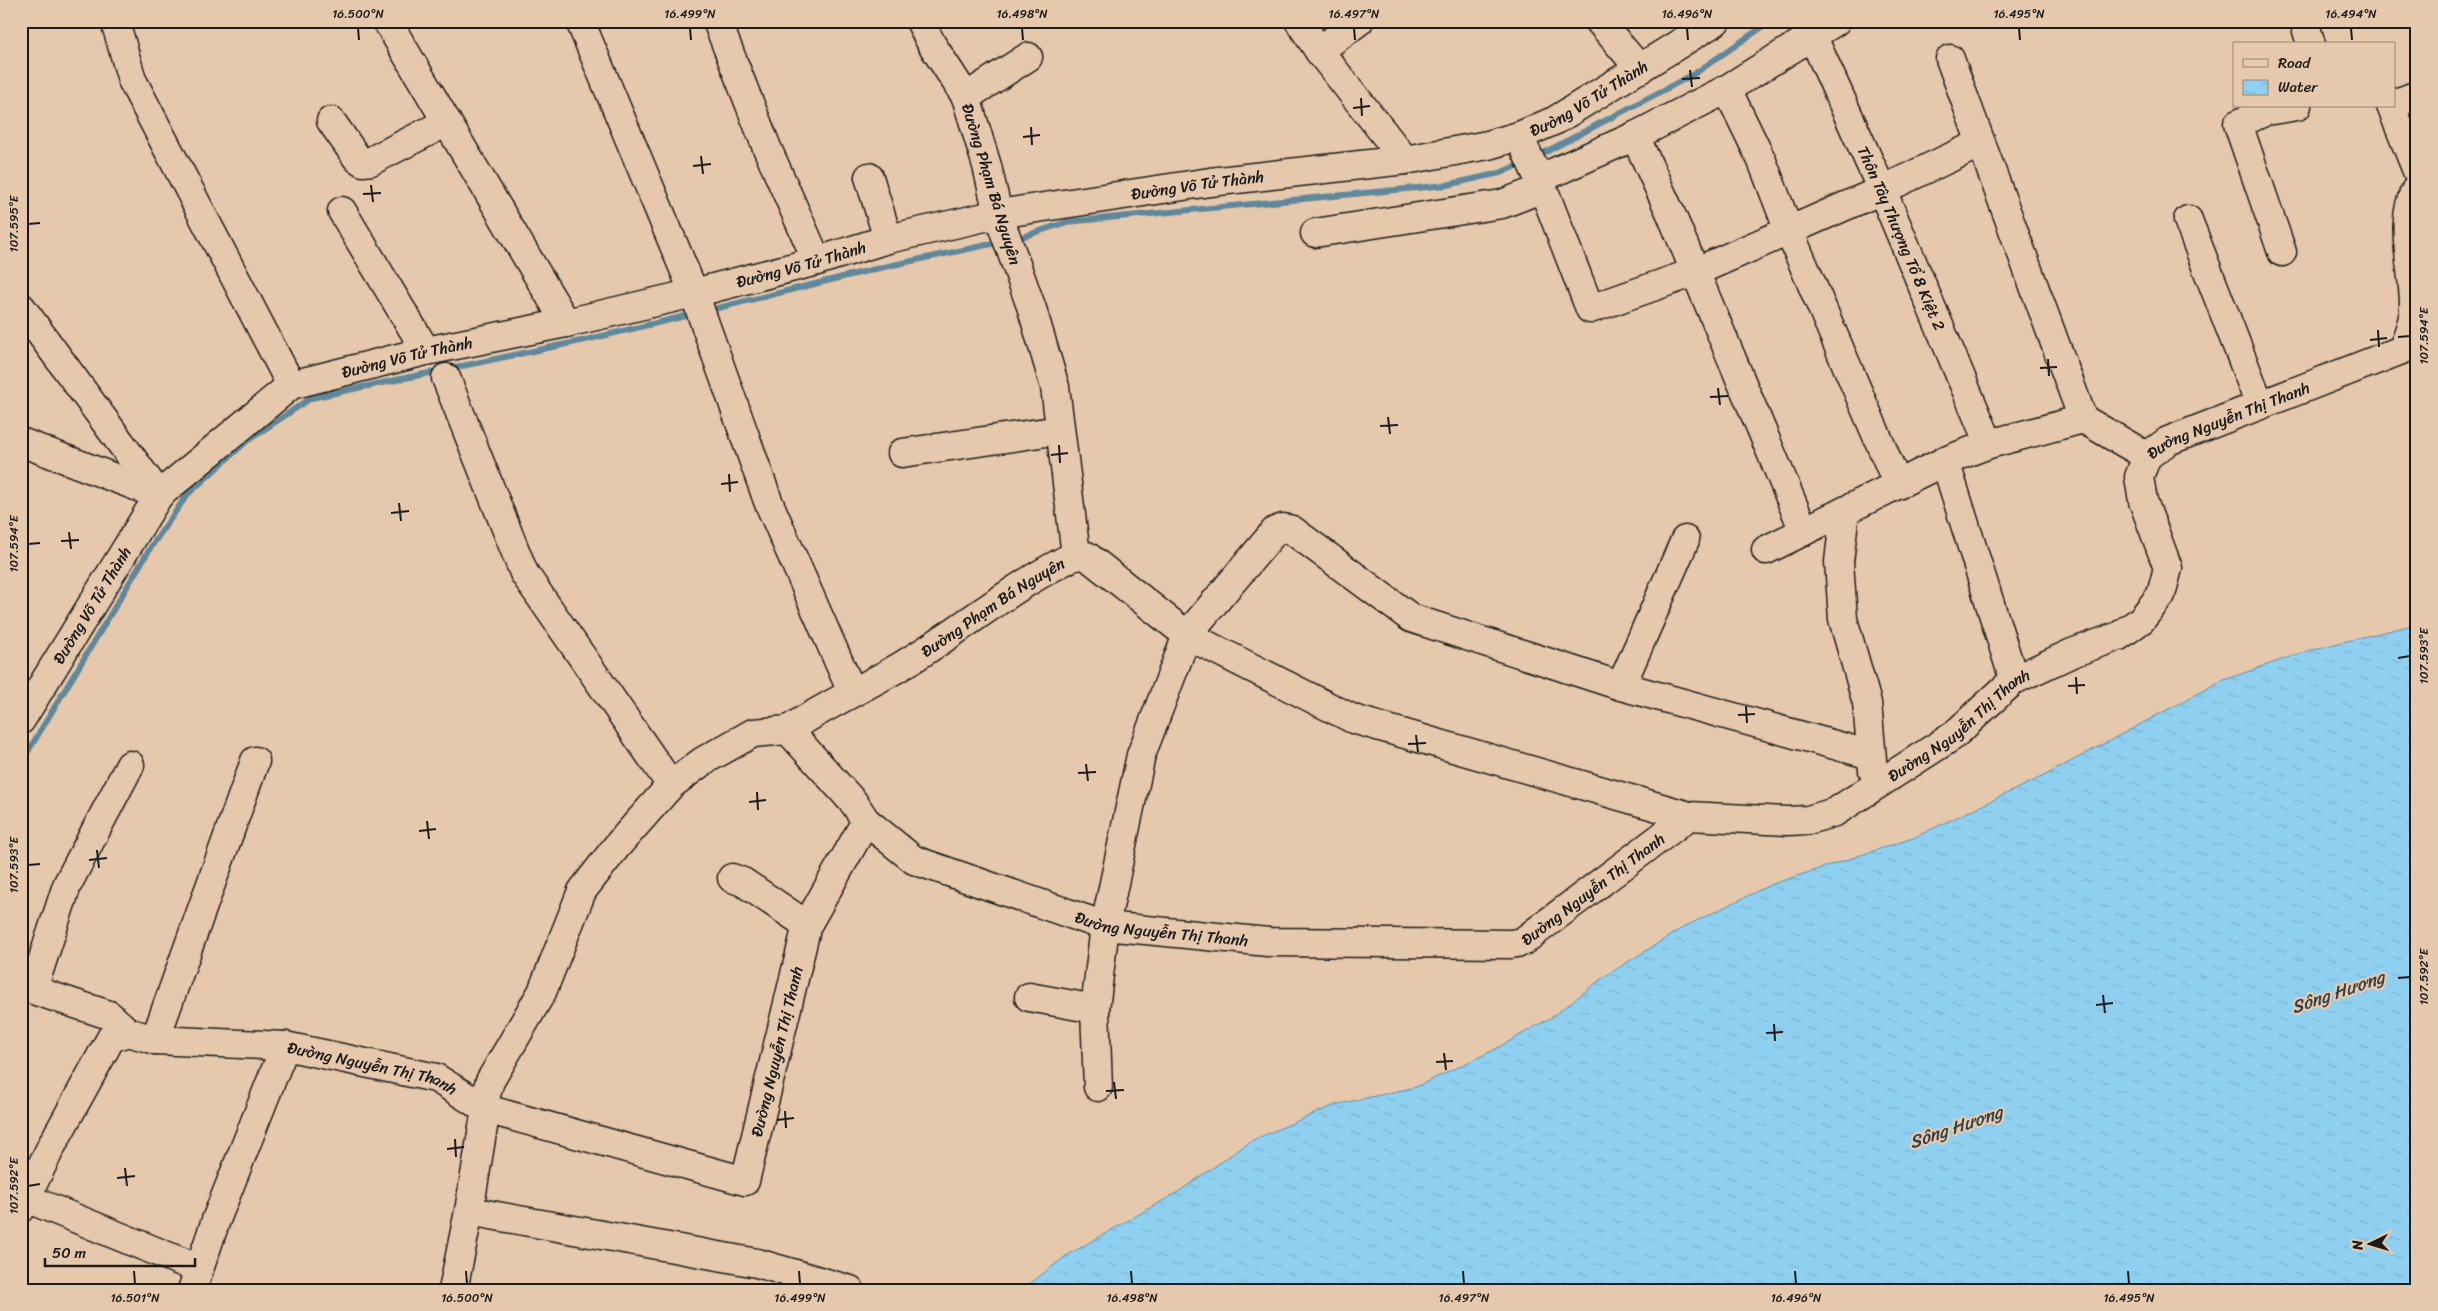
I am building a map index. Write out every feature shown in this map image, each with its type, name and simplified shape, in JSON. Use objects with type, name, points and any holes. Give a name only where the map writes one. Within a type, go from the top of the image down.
[{"type":"street","points":[[115,21],[132,80],[291,385]]},
{"type":"street","points":[[387,21],[566,323]]},
{"type":"street","points":[[580,21],[695,296],[768,501],[852,692]]},
{"type":"street","points":[[717,21],[767,148],[817,261]]},
{"type":"street","name":"Đường Phạm Bá Nguyên","points":[[788,730],[852,692],[901,666],[1048,569],[1076,555],[1055,386],[1032,309],[1001,221],[966,97],[931,43],[920,21]]},
{"type":"street","points":[[1299,21],[1405,160]]},
{"type":"street","points":[[1320,51],[1359,21]]},
{"type":"street","points":[[1599,21],[1640,69]]},
{"type":"street","name":"Đường Võ Tử Thành","points":[[24,711],[159,495],[291,385],[426,351],[695,296],[888,239],[1001,221],[1210,182],[1405,160],[1488,146],[1532,164],[1556,120],[1716,21]]},
{"type":"street","points":[[1315,233],[1502,204],[1532,164],[1635,136],[1726,89],[1836,21]]},
{"type":"street","points":[[2304,21],[2310,42]]},
{"type":"street","name":"Thôn Tây Thượng Tổ 8 Kiệt 2","points":[[1812,35],[1882,190],[1989,444]]},
{"type":"street","points":[[966,97],[1028,58]]},
{"type":"street","points":[[1950,59],[2083,419],[2147,456]]},
{"type":"street","points":[[1726,89],[1762,161],[1789,231],[1898,485]]},
{"type":"street","points":[[2396,103],[2417,95]]},
{"type":"street","points":[[2282,252],[2238,124],[2266,111],[2285,108]]},
{"type":"street","points":[[2392,108],[2417,171]]},
{"type":"street","points":[[331,121],[357,158],[363,162],[371,161],[447,122]]},
{"type":"street","points":[[1635,136],[1695,272],[1804,531]]},
{"type":"street","points":[[1532,164],[1590,309],[1695,272],[1882,190],[1981,143]]},
{"type":"street","points":[[869,178],[888,239]]},
{"type":"street","points":[[2410,346],[2414,310],[2408,235],[2410,198],[2417,187]]},
{"type":"street","points":[[342,211],[426,351]]},
{"type":"street","points":[[2188,220],[2260,405]]},
{"type":"street","points":[[21,307],[159,495]]},
{"type":"street","name":"Đường Nguyễn Thị Thanh","points":[[128,1032],[155,1040],[285,1046],[436,1078],[485,1107],[745,1181],[808,925],[866,821],[914,860],[1105,926],[1268,942],[1501,944],[1522,942],[1689,816],[1808,820],[1835,812],[1953,736],[2014,680],[2072,653],[2119,636],[2141,620],[2162,595],[2168,568],[2143,501],[2139,477],[2147,456],[2168,440],[2410,346]]},
{"type":"street","points":[[446,378],[524,574],[671,785]]},
{"type":"street","points":[[1766,550],[1945,461],[1989,444],[2083,419]]},
{"type":"street","points":[[902,454],[1060,430]]},
{"type":"street","points":[[21,442],[159,495]]},
{"type":"street","points":[[1945,461],[2014,680]]},
{"type":"street","points":[[1846,511],[1839,562],[1843,619],[1867,703],[1874,787]]},
{"type":"street","points":[[1098,1087],[1095,1009],[1105,926],[1141,755],[1187,635],[1276,531],[1284,528],[1292,530],[1411,618],[1621,686],[1871,755]]},
{"type":"street","points":[[1621,686],[1685,540]]},
{"type":"street","points":[[1076,555],[1086,556],[1187,635],[1353,720],[1689,816]]},
{"type":"street","points":[[453,1290],[469,1211],[490,1081],[542,992],[582,890],[671,785],[703,761],[753,733],[788,730],[854,803],[866,821]]},
{"type":"street","points":[[155,1040],[255,761]]},
{"type":"street","points":[[130,765],[67,885],[27,988],[109,1015],[128,1032],[111,1038],[52,1145],[24,1204],[195,1280],[262,1101],[285,1046]]},
{"type":"street","points":[[732,878],[743,882],[808,925]]},
{"type":"street","points":[[1030,997],[1095,1009]]},
{"type":"street","points":[[469,1211],[757,1263],[850,1290]]},
{"type":"water","name":"Sông Hương","points":[[2417,624],[2417,1290],[1022,1290],[1066,1256],[1178,1192],[1253,1140],[1335,1105],[1416,1087],[1494,1050],[1552,1017],[1604,977],[1684,927],[1770,885],[1913,838],[2044,776],[2221,681],[2310,650]]},
{"type":"waterway","points":[[1536,157],[1694,74],[1771,21]]},
{"type":"waterway","points":[[1013,240],[1067,222],[1447,185],[1500,173],[1525,162]]},
{"type":"waterway","points":[[706,311],[879,268],[1001,242]]},
{"type":"waterway","points":[[21,763],[151,547],[187,495],[247,441],[311,398],[590,339],[694,314]]}]
